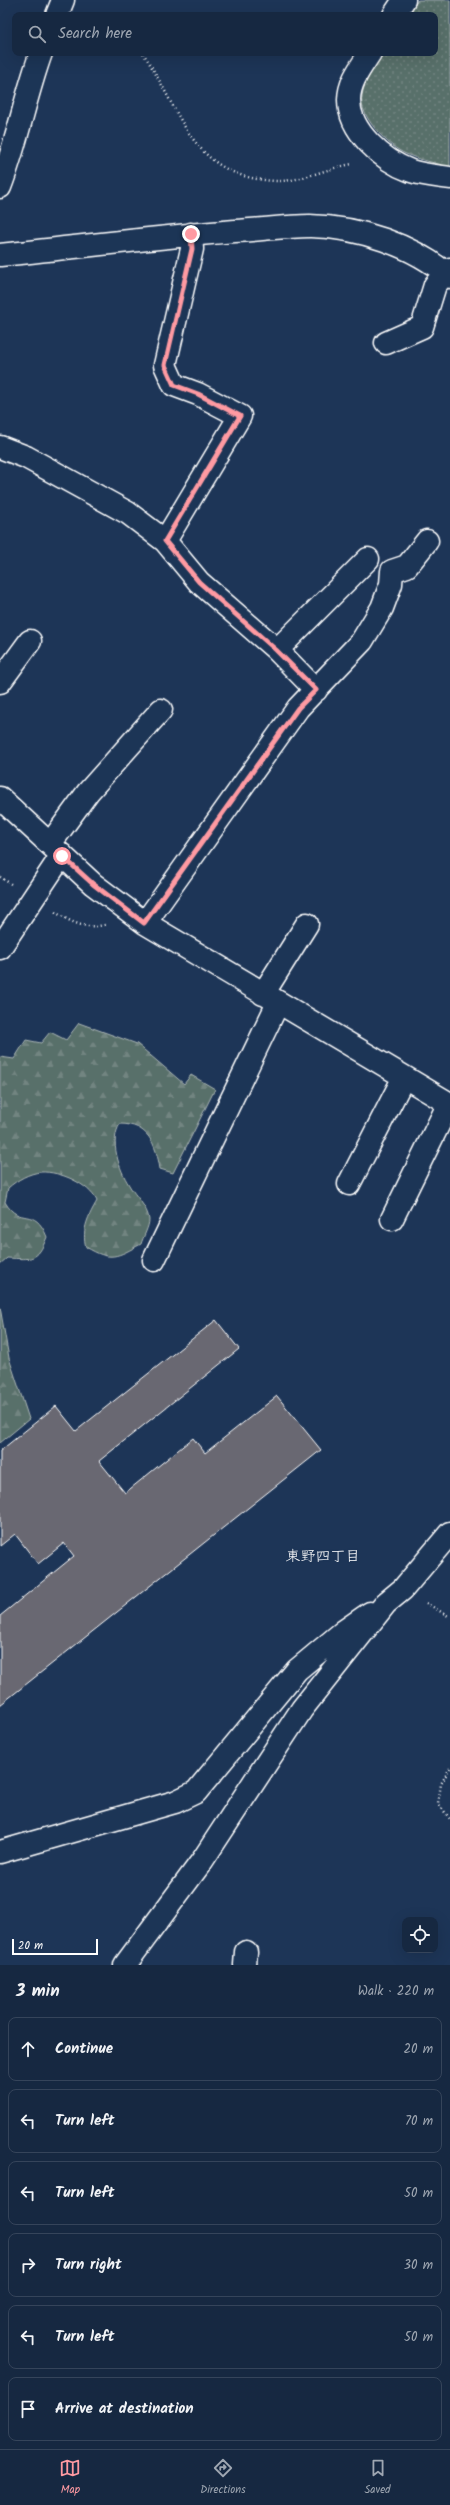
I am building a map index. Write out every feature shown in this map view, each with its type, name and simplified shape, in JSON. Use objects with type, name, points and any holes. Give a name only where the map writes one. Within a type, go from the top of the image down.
[{"type":"street","points":[[58,12],[63,0]]},
{"type":"street","points":[[396,12],[404,0]]},
{"type":"street","points":[[0,187],[15,147],[29,88],[40,56]]},
{"type":"street","points":[[368,56],[354,78],[349,100],[354,123],[369,143],[388,158],[410,171],[450,178]]},
{"type":"street","points":[[0,255],[191,234],[310,226],[343,230],[385,240],[421,256],[449,273],[435,285],[422,327],[386,343]]},
{"type":"street","points":[[165,541],[240,416],[198,394],[174,385],[165,365],[192,249],[191,234]]},
{"type":"street","points":[[0,447],[26,457],[128,513],[165,541],[199,582],[276,650],[316,690]]},
{"type":"street","points":[[136,916],[298,708],[362,641],[382,608],[391,584],[392,571],[407,566],[427,541]]},
{"type":"street","points":[[276,650],[368,559]]},
{"type":"street","points":[[0,682],[30,641]]},
{"type":"street","points":[[0,948],[33,898],[56,850],[88,792],[161,710]]},
{"type":"street","points":[[0,798],[93,884],[136,916],[270,999],[449,1104],[392,1219]]},
{"type":"street","points":[[154,1260],[270,999],[307,924]]},
{"type":"street","points":[[349,1184],[404,1077]]},
{"type":"street","points":[[0,1852],[175,1802],[196,1792],[297,1670],[344,1631],[386,1603],[403,1588],[450,1533]]},
{"type":"street","points":[[125,1965],[202,1861],[302,1709],[386,1603]]},
{"type":"path","points":[[145,56],[156,72],[184,127],[199,150],[221,167],[251,178],[281,181],[343,165],[356,163],[376,166],[388,158]]},
{"type":"path","points":[[0,877],[72,922],[90,928],[112,924],[136,916]]},
{"type":"path","points":[[450,1768],[441,1784],[438,1803],[450,1819]]},
{"type":"green space","points":[[418,0],[450,0],[450,167],[406,154],[391,145],[376,130],[365,113],[362,104],[365,84],[370,73],[382,56],[438,56],[438,12],[410,12]]},
{"type":"green space","points":[[79,1023],[137,1044],[184,1084],[191,1075],[215,1089],[173,1173],[160,1169],[153,1144],[144,1132],[130,1125],[120,1124],[115,1138],[115,1147],[119,1163],[125,1178],[141,1202],[149,1220],[141,1244],[120,1255],[114,1256],[102,1255],[86,1247],[84,1235],[85,1229],[97,1201],[88,1189],[81,1184],[65,1176],[49,1172],[41,1172],[28,1175],[8,1188],[5,1202],[16,1214],[32,1218],[37,1221],[47,1237],[37,1255],[22,1259],[7,1258],[0,1264],[0,1057],[14,1059],[26,1040],[41,1043],[50,1032],[66,1040]]},
{"type":"green space","points":[[0,1307],[9,1358],[29,1419],[0,1443]]},
{"type":"building","points":[[216,1320],[239,1349],[99,1461],[125,1493],[193,1438],[205,1453],[277,1396],[321,1450],[0,1705],[0,1616],[74,1556],[64,1543],[38,1564],[15,1534],[0,1546],[0,1451],[56,1406],[76,1431]]},
{"type":"district","name":"東野四丁目","points":[[323,1556]]},
{"type":"route","points":[[62,856],[93,884],[144,923],[298,708],[316,690],[276,650],[227,609],[199,582],[165,541],[240,416],[198,394],[174,385],[165,365],[192,249],[191,234]]}]
